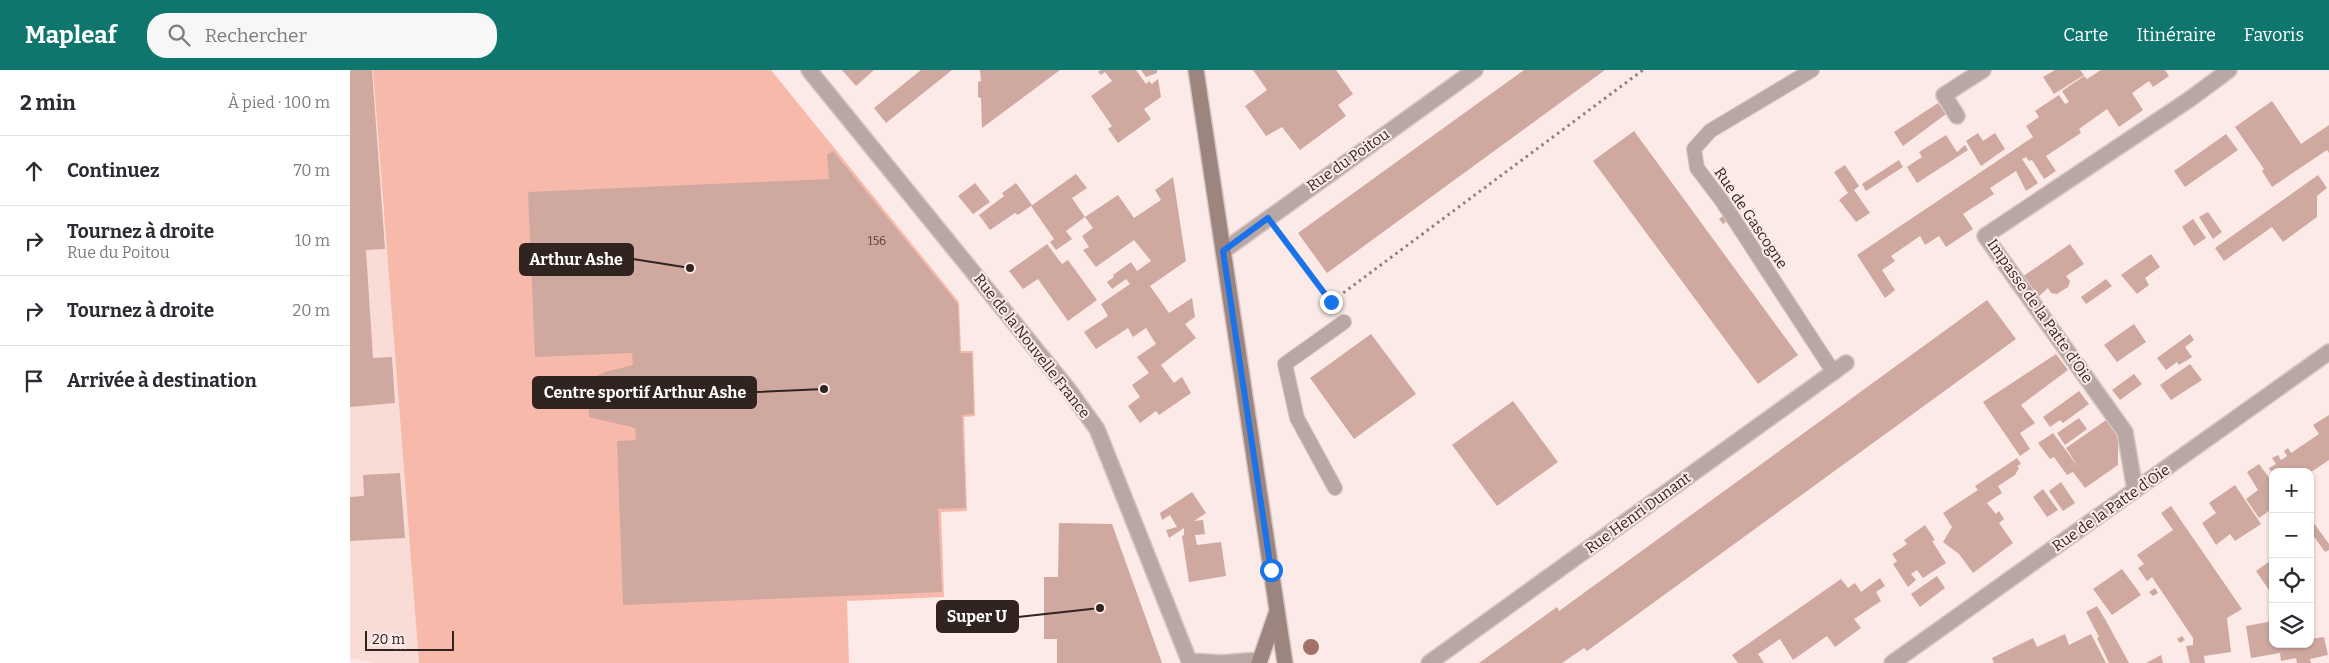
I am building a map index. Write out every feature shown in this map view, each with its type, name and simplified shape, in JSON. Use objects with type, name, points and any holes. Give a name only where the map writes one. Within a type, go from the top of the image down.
[{"type":"main road","points":[[1196,70],[1285,663]]},
{"type":"main road","points":[[1260,662],[1276,612]]},
{"type":"street","name":"Rue de la Nouvelle France","points":[[808,70],[1062,381],[1097,428],[1189,662],[1260,662]]},
{"type":"street","name":"Rue du Poitou","points":[[1223,251],[1475,70]]},
{"type":"street","points":[[1958,116],[1944,95],[1982,70]]},
{"type":"street","name":"Impasse de la Patte d'Oie","points":[[2136,490],[2125,432],[1986,236],[2190,99],[2229,70]]},
{"type":"street","name":"Rue de la Patte d'Oie","points":[[1892,663],[2329,352]]},
{"type":"street","name":"Rue Henri Dunant","points":[[1429,663],[1846,363]]},
{"type":"lane","name":"Rue de Gascogne","points":[[1812,70],[1710,131],[1694,149],[1697,168],[1722,201],[1834,373]]},
{"type":"lane","points":[[1335,488],[1296,418],[1285,364],[1344,322]]},
{"type":"path","points":[[1268,218],[1331,302],[1643,70]]},
{"type":"shaded area","points":[[350,70],[373,70],[419,663],[375,663],[350,658]]},
{"type":"shaded area","points":[[373,70],[771,70],[959,302],[961,351],[973,351],[975,416],[964,417],[967,511],[941,512],[944,597],[847,601],[849,663],[419,663]]},
{"type":"building","points":[[350,70],[372,70],[385,249],[366,250],[373,358],[392,357],[395,403],[350,407]]},
{"type":"building","points":[[842,70],[874,70],[856,86]]},
{"type":"building","points":[[921,70],[952,70],[886,123],[874,108]]},
{"type":"building","points":[[980,70],[1060,70],[982,128],[981,98],[978,97],[978,82],[981,81]]},
{"type":"building","points":[[1101,70],[1136,70],[1146,84],[1149,81],[1152,84],[1158,79],[1161,97],[1144,109],[1151,119],[1118,143],[1108,129],[1112,126],[1091,96],[1112,81],[1105,72],[1101,75],[1098,72]]},
{"type":"building","points":[[1141,70],[1157,70],[1157,73],[1146,77]]},
{"type":"building","points":[[1253,70],[1336,70],[1353,94],[1338,105],[1346,116],[1300,150],[1282,127],[1266,136],[1245,106],[1267,90]]},
{"type":"building","points":[[1524,70],[1605,70],[1327,273],[1298,233]]},
{"type":"building","points":[[2055,70],[2080,70],[2084,75],[2054,94],[2043,77]]},
{"type":"building","points":[[2101,70],[2165,70],[2169,76],[2153,87],[2149,81],[2132,93],[2143,110],[2119,127],[2107,109],[2079,129],[2081,133],[2046,156],[2056,171],[2044,179],[2032,160],[2029,161],[2026,157],[2022,159],[2038,183],[2026,191],[2016,171],[1990,188],[1994,194],[1963,214],[1973,229],[1946,247],[1939,236],[1925,245],[1920,236],[1891,256],[1895,261],[1882,270],[1895,290],[1885,298],[1857,255],[2033,137],[2026,126],[2039,117],[2035,111],[2059,95],[2065,104],[2069,102],[2062,91],[2084,76],[2087,79]]},
{"type":"building","points":[[2272,101],[2301,144],[2329,125],[2329,153],[2327,150],[2272,187],[2262,171],[2264,169],[2235,127]]},
{"type":"building","points":[[1938,103],[1946,114],[1903,146],[1894,132]]},
{"type":"building","points":[[1634,131],[1798,355],[1758,384],[1593,161]]},
{"type":"building","points":[[1978,133],[1983,141],[1995,133],[2005,149],[1981,166],[1966,141]]},
{"type":"building","points":[[2226,134],[2238,150],[2185,187],[2174,171]]},
{"type":"building","points":[[1946,135],[1957,152],[1965,145],[1968,150],[1917,183],[1907,167],[1922,157],[1919,152]]},
{"type":"building","points":[[833,151],[958,304],[960,353],[972,353],[974,414],[962,415],[966,508],[938,509],[942,592],[623,605],[617,441],[636,440],[635,428],[589,417],[588,380],[605,372],[633,365],[632,353],[535,357],[528,192],[829,179],[827,155]]},
{"type":"building","points":[[1899,160],[1903,167],[1866,191],[1862,184]]},
{"type":"building","points":[[1845,165],[1859,186],[1854,190],[1870,213],[1856,222],[1839,200],[1848,193],[1834,172]]},
{"type":"building","points":[[1076,174],[1087,188],[1072,198],[1085,217],[1066,231],[1072,239],[1056,250],[1050,242],[1054,239],[1031,206]]},
{"type":"building","points":[[2318,175],[2327,188],[2317,196],[2317,217],[2283,242],[2272,227],[2224,261],[2215,248]]},
{"type":"building","points":[[1173,177],[1186,261],[1150,286],[1169,313],[1192,298],[1195,317],[1185,324],[1196,338],[1161,365],[1174,383],[1182,377],[1191,393],[1159,415],[1156,411],[1140,423],[1128,406],[1140,397],[1132,385],[1149,373],[1137,357],[1156,344],[1146,328],[1133,337],[1128,328],[1096,349],[1084,332],[1108,316],[1101,304],[1130,284],[1126,279],[1112,289],[1107,282],[1114,277],[1113,275],[1131,262],[1137,271],[1151,261],[1134,240],[1096,267],[1083,250],[1089,247],[1082,236],[1093,228],[1085,217],[1118,195],[1134,218],[1161,200],[1155,190]]},
{"type":"building","points":[[975,183],[990,202],[973,214],[958,196]]},
{"type":"building","points":[[1016,183],[1032,205],[1018,215],[1015,213],[990,230],[979,215],[1004,196],[1002,193]]},
{"type":"building","points":[[2208,212],[2222,232],[2213,239],[2199,217]]},
{"type":"building","points":[[1727,213],[1731,218],[1723,224],[1719,219]]},
{"type":"building","points":[[2193,219],[2206,238],[2194,246],[2182,227]]},
{"type":"building","points":[[1047,244],[1062,264],[1068,260],[1097,300],[1068,321],[1038,279],[1023,289],[1009,271]]},
{"type":"building","points":[[2070,244],[2084,264],[2066,276],[2070,281],[2068,287],[2057,294],[2051,293],[2048,288],[2038,297],[2022,277]]},
{"type":"building","points":[[2151,254],[2160,267],[2145,278],[2149,285],[2137,294],[2121,275]]},
{"type":"building","points":[[2106,279],[2112,286],[2086,304],[2081,297]]},
{"type":"building","points":[[1987,300],[2016,339],[1587,651],[1584,648],[1562,663],[1479,663],[1557,607],[1559,611]]},
{"type":"building","points":[[2134,324],[2146,342],[2117,362],[2104,345]]},
{"type":"building","points":[[1371,334],[1416,394],[1354,439],[1310,378]]},
{"type":"building","points":[[2190,334],[2194,340],[2185,347],[2192,357],[2179,365],[2177,362],[2166,370],[2157,358]]},
{"type":"building","points":[[2056,354],[2068,370],[2021,405],[2035,423],[2020,433],[2030,449],[2020,456],[1983,402]]},
{"type":"building","points":[[2190,364],[2202,380],[2171,400],[2160,385]]},
{"type":"building","points":[[2134,374],[2142,384],[2120,400],[2112,390]]},
{"type":"building","points":[[2079,391],[2089,404],[2063,423],[2060,420],[2050,427],[2043,417]]},
{"type":"building","points":[[1513,401],[1558,462],[1497,506],[1452,445]]},
{"type":"building","points":[[2329,415],[2329,460],[2314,470],[2314,468],[2269,468],[2276,464],[2272,458],[2278,455],[2281,460],[2287,456],[2284,451],[2288,448],[2291,453],[2319,434],[2313,425]]},
{"type":"building","points":[[2079,418],[2087,429],[2065,445],[2057,433]]},
{"type":"building","points":[[2109,418],[2123,437],[2118,441],[2118,465],[2085,488],[2073,472],[2067,475],[2054,457],[2050,459],[2038,443],[2053,433],[2079,468],[2066,448]]},
{"type":"building","points":[[2017,458],[2021,464],[2017,466],[2019,468],[2015,475],[1998,486],[2002,493],[1987,503],[1996,514],[1999,511],[2004,519],[1999,523],[2013,543],[1973,573],[1959,554],[1943,542],[1952,527],[1943,513],[1978,490],[1975,486]]},
{"type":"building","points":[[2259,464],[2269,478],[2269,511],[2259,518],[2246,499],[2258,490],[2247,472]]},
{"type":"building","points":[[400,473],[405,538],[350,541],[350,497],[364,496],[363,475]]},
{"type":"building","points":[[2061,482],[2075,503],[2063,511],[2049,491]]},
{"type":"building","points":[[2235,485],[2261,524],[2235,541],[2230,534],[2216,545],[2202,523],[2216,513],[2209,503]]},
{"type":"building","points":[[2043,489],[2058,510],[2047,517],[2033,497]]},
{"type":"building","points":[[1192,492],[1206,513],[1194,521],[1203,520],[1205,534],[1195,535],[1197,545],[1221,542],[1226,576],[1189,582],[1182,536],[1184,535],[1184,528],[1169,538],[1166,530],[1177,527],[1170,515],[1162,520],[1160,513]]},
{"type":"building","points":[[2171,506],[2242,609],[2227,618],[2231,652],[2204,656],[2205,663],[2190,663],[2186,646],[2193,645],[2193,638],[2152,577],[2147,581],[2138,568],[2144,564],[2137,555],[2173,530],[2161,513]]},
{"type":"building","points":[[1059,523],[1112,524],[1162,663],[1057,663],[1057,639],[1044,639],[1044,577],[1058,577]]},
{"type":"building","points":[[2314,523],[2329,544],[2329,550],[2325,552],[2314,537]]},
{"type":"building","points":[[1925,525],[1935,540],[1932,541],[1946,563],[1923,578],[1917,570],[1911,574],[1916,580],[1908,587],[1893,564],[1897,561],[1892,554],[1907,544],[1904,540]]},
{"type":"building","points":[[2269,562],[2269,590],[2256,571]]},
{"type":"building","points":[[2122,569],[2141,595],[2112,615],[2093,589]]},
{"type":"building","points":[[1937,576],[1945,588],[1920,607],[1911,594]]},
{"type":"building","points":[[1880,578],[1885,586],[1876,592],[1881,601],[1854,619],[1861,628],[1835,647],[1827,636],[1793,660],[1780,639],[1758,654],[1764,663],[1738,663],[1732,655],[1841,579],[1848,588],[1855,583],[1861,592]]},
{"type":"building","points":[[2155,588],[2158,593],[2153,596],[2149,592]]},
{"type":"building","points":[[2097,606],[2129,663],[2109,663],[2097,638],[2099,637],[2086,612]]},
{"type":"building","points":[[2269,622],[2269,648],[2314,648],[2314,638],[2324,637],[2328,655],[2310,659],[2311,663],[2297,663],[2296,658],[2281,661],[2280,653],[2251,658],[2246,626]]},
{"type":"building","points":[[2065,634],[2069,645],[2091,634],[2106,663],[1994,663],[1992,658],[2033,638],[2037,647]]},
{"type":"building","points":[[2182,636],[2185,640],[2180,643],[2177,639]]},
{"type":"building","points":[[2161,655],[2163,663],[2146,663]]},
{"type":"place","name":"Arthur Ashe","points":[[690,268]]},
{"type":"place","name":"Centre sportif Arthur Ashe","points":[[824,389]]},
{"type":"place","name":"Super U","points":[[1100,608]]},
{"type":"route","points":[[1271,570],[1223,251],[1268,218],[1331,302]]}]
